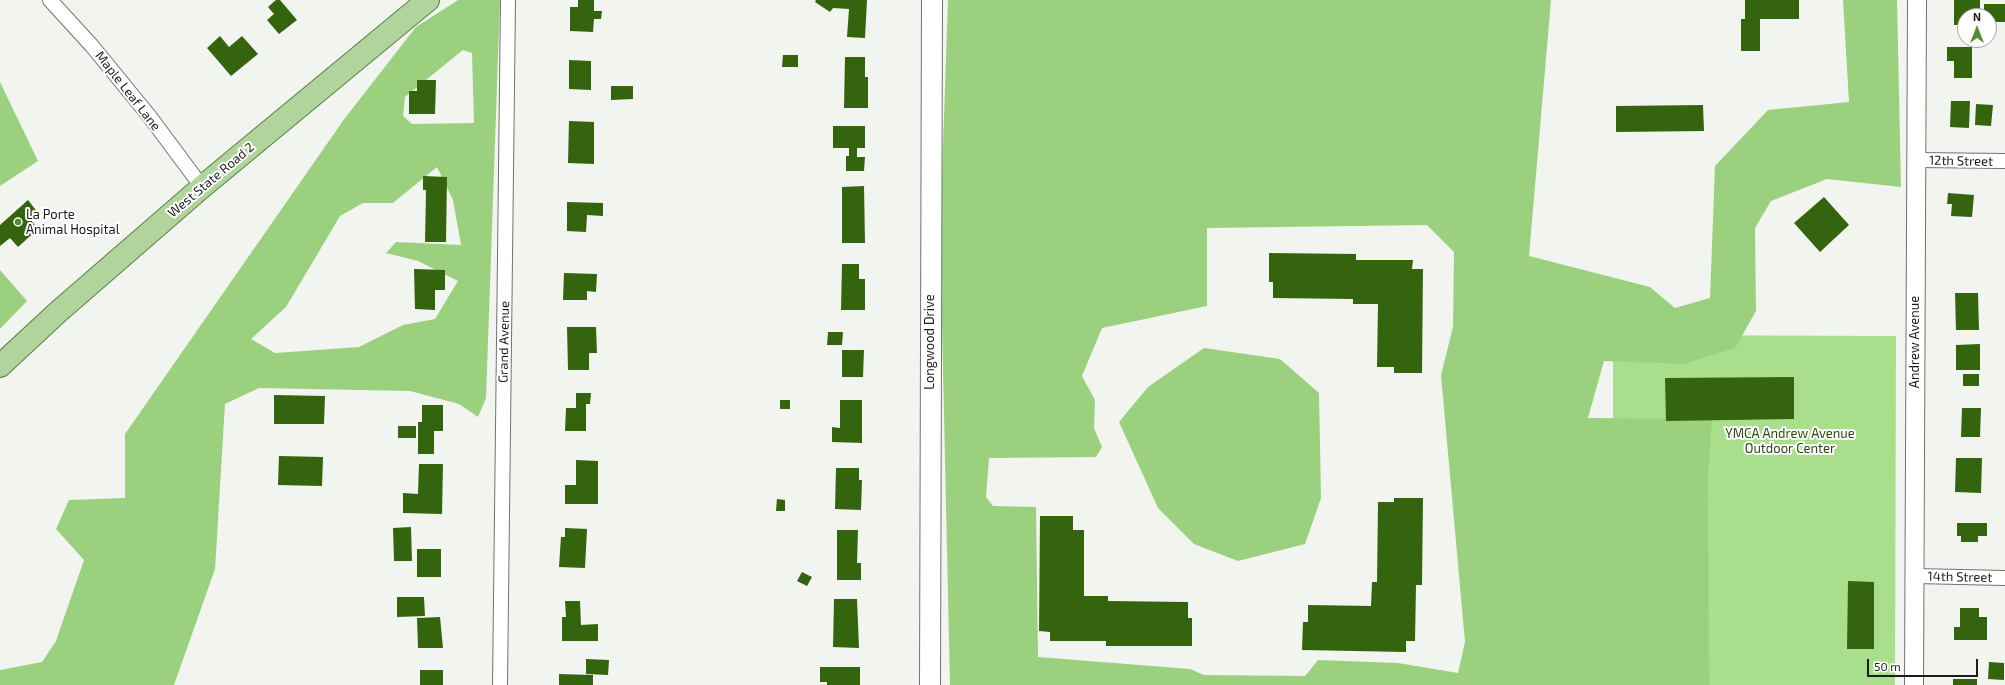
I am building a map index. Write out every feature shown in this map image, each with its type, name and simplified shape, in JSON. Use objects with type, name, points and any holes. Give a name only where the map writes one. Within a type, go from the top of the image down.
[{"type":"main road","name":"West State Road 2","points":[[0,366],[58,312],[202,187],[428,0]]},
{"type":"main road","name":"Longwood Drive","points":[[930,685],[932,0]]},
{"type":"street","name":"Maple Leaf Lane","points":[[50,0],[92,46],[150,117],[202,187]]},
{"type":"street","name":"Grand Avenue","points":[[500,685],[508,0]]},
{"type":"street","name":"Andrew Avenue","points":[[1914,685],[1917,0]]},
{"type":"street","name":"12th Street","points":[[1917,160],[2005,161]]},
{"type":"street","name":"14th Street","points":[[1915,576],[2005,578]]},
{"type":"green space","points":[[458,0],[500,0],[486,398],[478,417],[459,404],[410,391],[259,388],[225,404],[215,569],[174,685],[0,685],[0,670],[42,662],[56,641],[84,560],[56,529],[69,500],[125,498],[125,434],[345,118],[416,27]],"holes":[[[463,50],[472,53],[474,123],[412,124],[403,116],[405,97]],[[437,167],[453,200],[461,245],[396,242],[386,253],[418,261],[458,281],[435,319],[403,325],[359,347],[275,353],[251,339],[286,307],[340,216],[363,203],[393,203]]]},
{"type":"green space","points":[[948,0],[1551,0],[1529,256],[1650,287],[1675,308],[1710,298],[1715,166],[1768,110],[1849,102],[1843,0],[1897,0],[1901,187],[1827,179],[1771,201],[1755,228],[1756,311],[1735,348],[1684,364],[1604,361],[1588,418],[1712,419],[1708,475],[1709,685],[950,685],[940,235]],"holes":[[[1427,225],[1454,252],[1453,327],[1441,375],[1465,642],[1458,673],[1398,663],[1318,660],[1305,676],[1204,675],[1190,669],[1038,657],[1036,507],[993,506],[986,497],[989,458],[1096,457],[1102,447],[1094,428],[1095,400],[1082,376],[1102,328],[1207,306],[1207,228]]]},
{"type":"green space","points":[[0,82],[38,161],[0,186]]},
{"type":"green space","points":[[0,270],[27,301],[0,329]]},
{"type":"green space","name":"YMCA Andrew Avenue Outdoor Center","points":[[1613,335],[1896,336],[1895,685],[1691,685],[1613,480]]},
{"type":"green space","points":[[1204,348],[1280,359],[1319,393],[1321,498],[1305,544],[1238,561],[1194,544],[1158,508],[1119,422],[1148,387]]},
{"type":"building","points":[[276,0],[280,0],[297,20],[279,34],[267,20],[274,14],[268,7]]},
{"type":"building","points":[[578,0],[594,0],[594,11],[602,11],[601,19],[594,19],[593,32],[570,31],[570,7],[578,7]]},
{"type":"building","points":[[816,0],[867,0],[865,38],[847,37],[849,9],[833,8],[830,12],[815,2]]},
{"type":"building","points":[[1745,0],[1799,0],[1799,19],[1760,19],[1760,51],[1741,51],[1741,19],[1745,19]]},
{"type":"building","points":[[1954,0],[1980,0],[1980,8],[1957,8],[1957,25],[1954,25]]},
{"type":"building","points":[[1984,4],[2005,4],[2005,22],[1997,22],[1997,8],[1984,8]]},
{"type":"building","points":[[220,36],[229,47],[242,36],[258,54],[231,76],[207,48]]},
{"type":"building","points":[[1947,47],[1972,48],[1972,78],[1954,78],[1954,61],[1947,61]]},
{"type":"building","points":[[783,55],[798,55],[798,67],[782,67]]},
{"type":"building","points":[[845,57],[865,57],[865,77],[868,77],[868,108],[844,108]]},
{"type":"building","points":[[569,60],[591,61],[591,90],[569,89]]},
{"type":"building","points":[[417,80],[436,80],[435,114],[409,114],[409,91],[417,91]]},
{"type":"building","points":[[611,86],[633,86],[633,99],[611,100]]},
{"type":"building","points":[[1951,101],[1970,101],[1969,128],[1950,127]]},
{"type":"building","points":[[1976,104],[1993,105],[1991,126],[1975,125]]},
{"type":"building","points":[[1703,105],[1704,131],[1616,132],[1616,106]]},
{"type":"building","points":[[569,121],[594,122],[594,164],[568,163]]},
{"type":"building","points":[[833,126],[865,126],[865,148],[857,148],[857,157],[865,157],[864,171],[846,171],[846,156],[849,156],[849,148],[833,148]]},
{"type":"building","points":[[423,176],[447,177],[446,242],[425,242],[426,190],[423,190]]},
{"type":"building","points":[[864,186],[865,243],[842,243],[842,187]]},
{"type":"building","points":[[1948,193],[1974,195],[1972,217],[1951,216],[1952,204],[1947,204]]},
{"type":"building","points":[[1824,197],[1849,225],[1820,252],[1794,223]]},
{"type":"building","name":"La Porte Animal Hospital","points":[[28,200],[38,213],[30,219],[38,229],[18,247],[10,238],[0,246],[0,225]]},
{"type":"building","points":[[567,202],[603,203],[603,216],[587,215],[586,232],[567,231]]},
{"type":"building","points":[[1269,253],[1356,254],[1356,260],[1413,260],[1412,269],[1423,269],[1422,373],[1394,373],[1394,367],[1377,367],[1378,304],[1353,304],[1353,299],[1273,298],[1273,282],[1269,282]]},
{"type":"building","points":[[842,264],[859,264],[859,279],[865,279],[865,310],[841,310]]},
{"type":"building","points":[[414,269],[445,270],[445,290],[435,290],[435,310],[415,309]]},
{"type":"building","points":[[564,273],[597,274],[596,292],[587,291],[587,300],[563,300]]},
{"type":"building","points":[[1955,293],[1978,293],[1979,330],[1956,330]]},
{"type":"building","points":[[567,327],[596,327],[597,353],[589,353],[589,370],[568,370]]},
{"type":"building","points":[[828,332],[843,332],[842,345],[827,345]]},
{"type":"building","points":[[1980,344],[1980,370],[1956,370],[1956,345]]},
{"type":"building","points":[[842,350],[864,350],[863,377],[842,377]]},
{"type":"building","points":[[1963,374],[1979,374],[1979,386],[1963,386]]},
{"type":"building","points":[[1794,377],[1794,419],[1666,421],[1665,378]]},
{"type":"building","points":[[576,393],[591,393],[590,404],[586,404],[586,431],[565,431],[566,408],[576,408]]},
{"type":"building","points":[[274,395],[325,396],[324,424],[274,424]]},
{"type":"building","points":[[780,400],[790,400],[790,409],[780,409]]},
{"type":"building","points":[[840,400],[862,400],[862,443],[832,442],[832,427],[840,428]]},
{"type":"building","points":[[422,405],[443,405],[443,431],[434,431],[434,454],[418,454],[418,422],[422,422]]},
{"type":"building","points":[[1962,408],[1981,408],[1980,437],[1961,437]]},
{"type":"building","points":[[398,426],[416,426],[416,438],[398,438]]},
{"type":"building","points":[[279,456],[323,457],[322,486],[278,485]]},
{"type":"building","points":[[1956,458],[1982,458],[1981,493],[1955,492]]},
{"type":"building","points":[[576,460],[598,461],[598,504],[565,504],[565,485],[576,485]]},
{"type":"building","points":[[419,464],[443,464],[442,514],[403,513],[403,493],[418,494]]},
{"type":"building","points":[[836,468],[859,468],[859,480],[862,480],[861,510],[835,509]]},
{"type":"building","points":[[1394,498],[1423,498],[1422,585],[1416,585],[1415,641],[1406,641],[1406,652],[1302,650],[1303,622],[1308,622],[1308,605],[1371,606],[1372,582],[1377,582],[1378,502],[1394,502]]},
{"type":"building","points":[[777,499],[785,500],[785,511],[776,511]]},
{"type":"building","points":[[1040,516],[1073,516],[1073,530],[1084,530],[1084,596],[1108,596],[1108,601],[1188,602],[1188,618],[1192,618],[1192,646],[1106,646],[1106,641],[1050,641],[1050,632],[1039,631]]},
{"type":"building","points":[[1957,523],[1987,523],[1987,536],[1978,536],[1978,542],[1961,542],[1961,536],[1957,536]]},
{"type":"building","points":[[411,527],[412,561],[394,561],[393,528]]},
{"type":"building","points":[[565,528],[587,529],[585,568],[559,567],[561,537],[565,537]]},
{"type":"building","points":[[837,530],[858,530],[857,563],[861,563],[861,580],[837,580]]},
{"type":"building","points":[[417,549],[441,549],[441,577],[417,577]]},
{"type":"building","points":[[802,572],[812,577],[807,586],[797,581]]},
{"type":"building","points":[[1848,581],[1874,582],[1874,649],[1847,649]]},
{"type":"building","points":[[397,597],[424,597],[425,616],[397,617]]},
{"type":"building","points":[[834,599],[857,599],[859,648],[833,647]]},
{"type":"building","points":[[565,601],[580,601],[581,625],[598,624],[598,641],[562,641],[562,617],[566,617]]},
{"type":"building","points":[[1960,608],[1979,608],[1979,617],[1987,617],[1987,640],[1954,640],[1954,627],[1960,627]]},
{"type":"building","points":[[440,617],[443,648],[418,648],[417,618]]},
{"type":"building","points":[[586,659],[609,660],[608,675],[586,674]]},
{"type":"building","points":[[1989,662],[2004,663],[2004,680],[1988,679]]},
{"type":"building","points":[[820,667],[860,667],[860,685],[827,685],[827,682],[820,682]]},
{"type":"building","points":[[420,670],[443,670],[443,685],[420,685]]},
{"type":"building","points":[[559,674],[593,675],[593,685],[559,685]]},
{"type":"building","points":[[1953,679],[1977,679],[1977,685],[1953,685]]},
{"type":"place","name":"La Porte Animal Hospital","points":[[18,222]]}]
